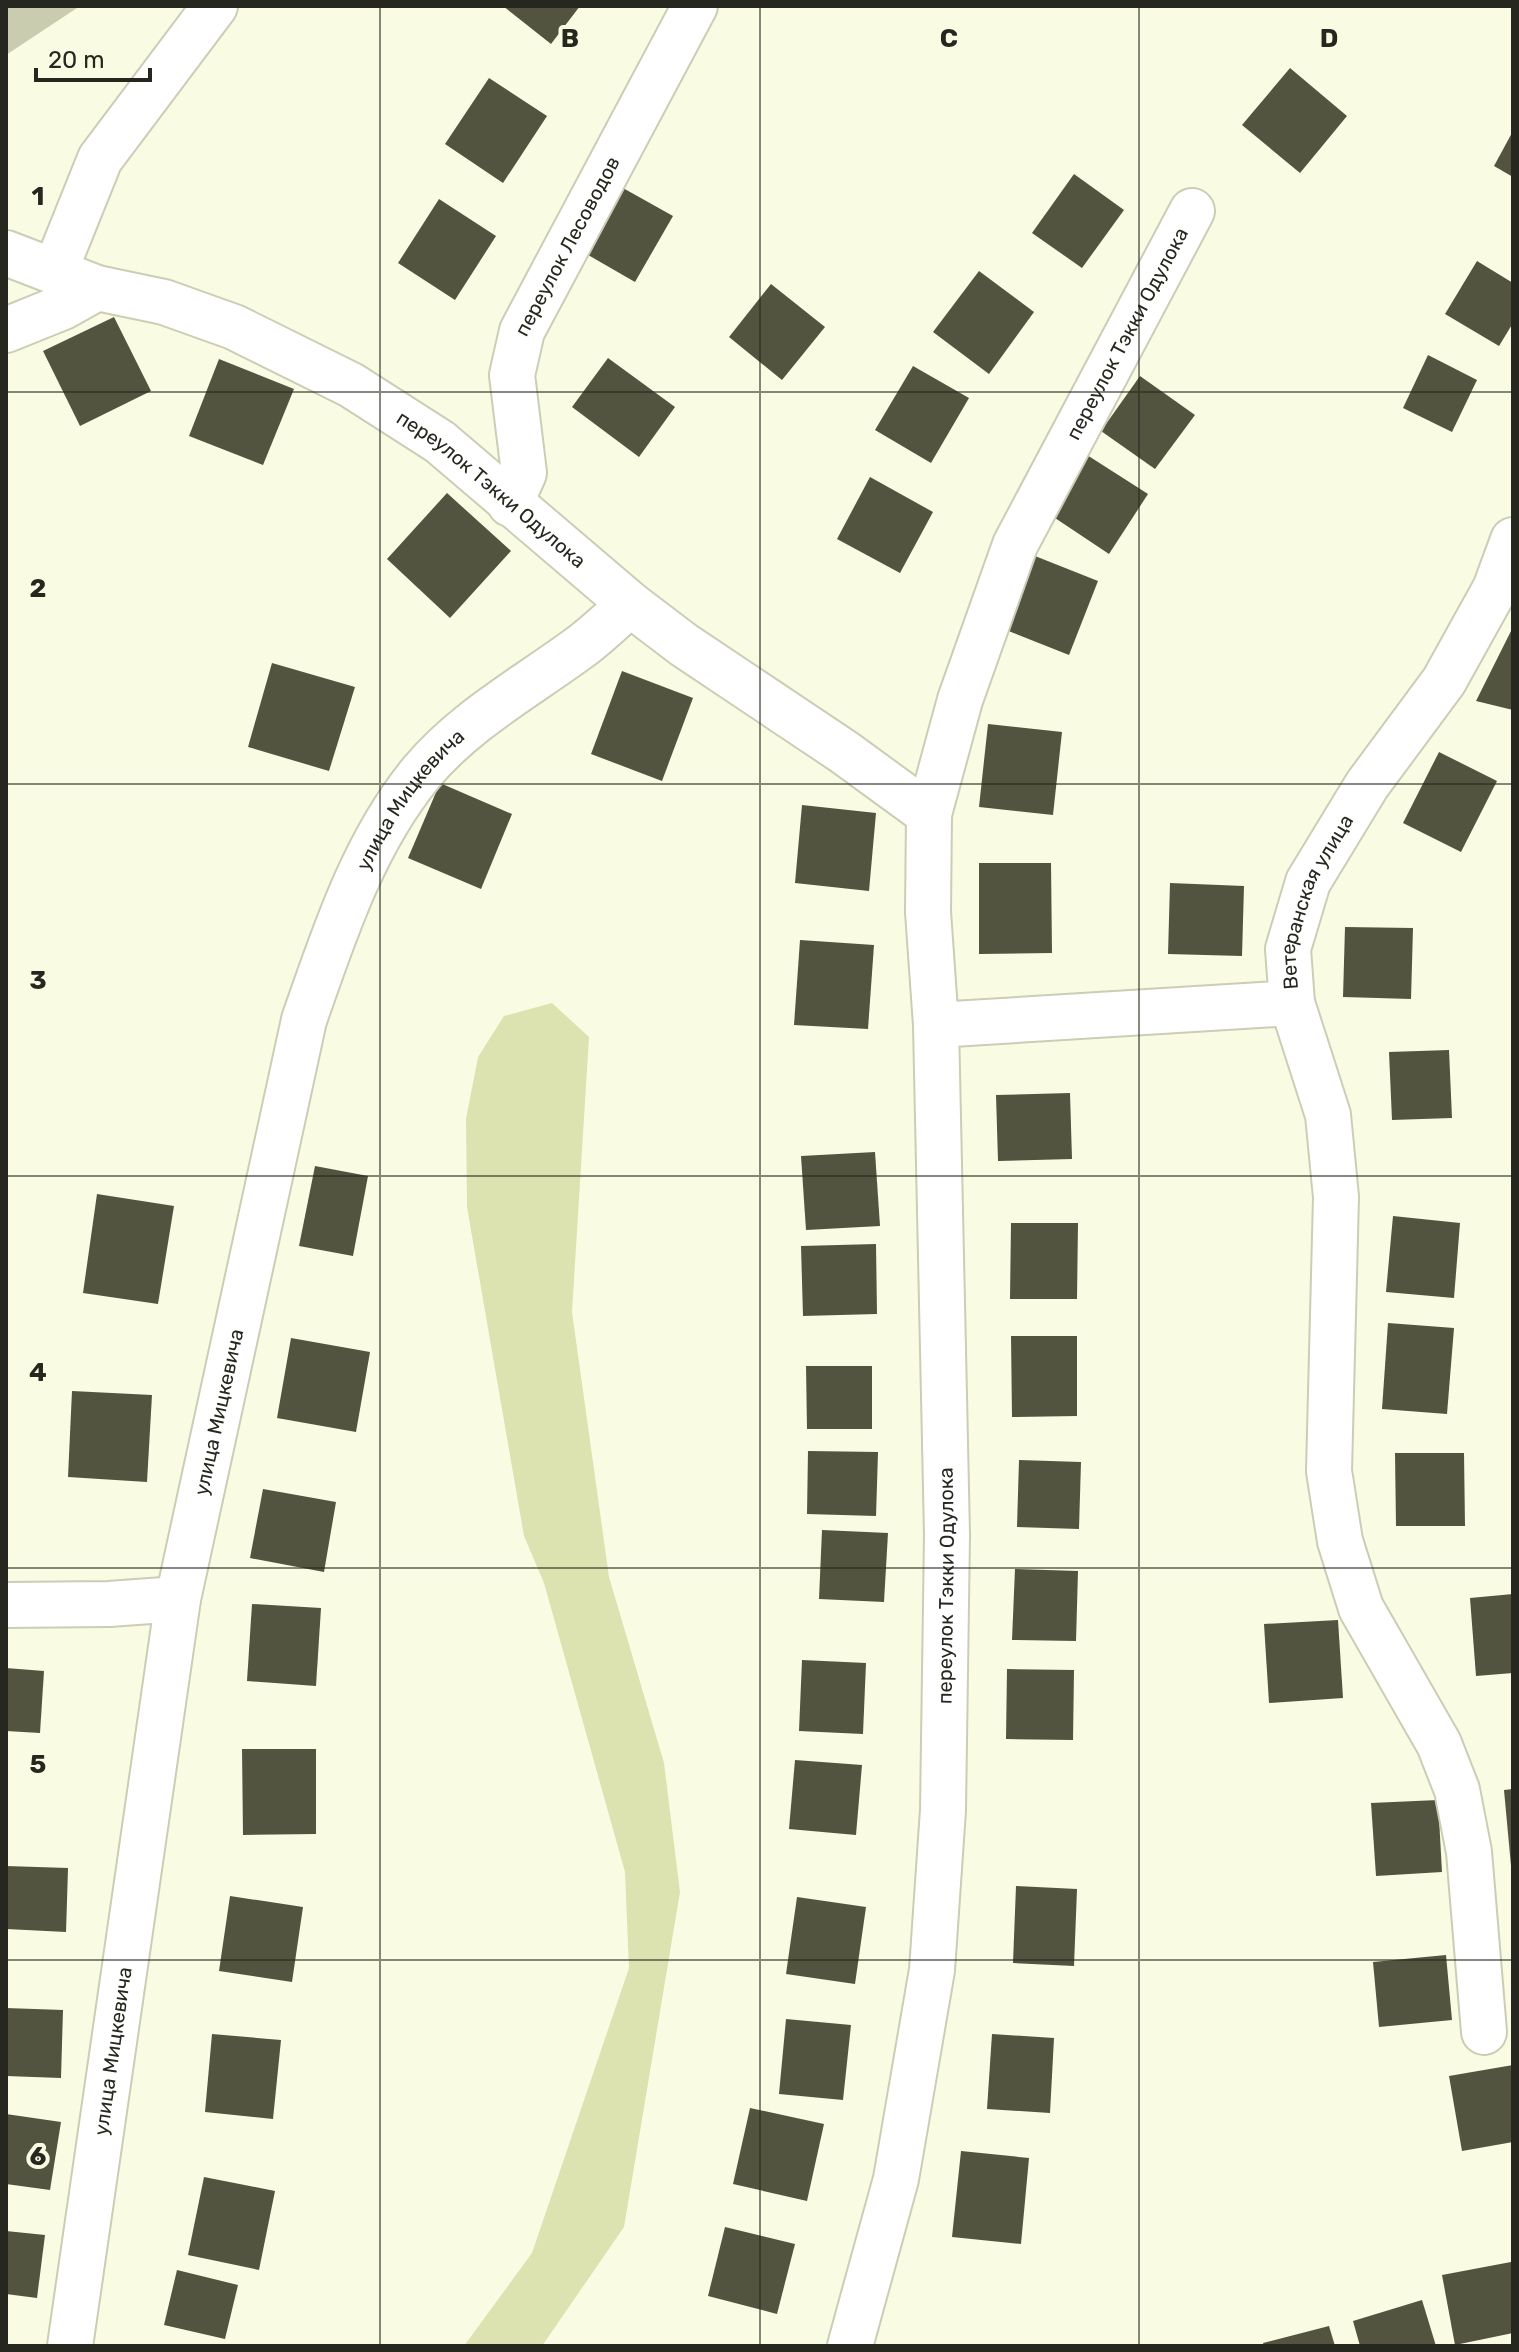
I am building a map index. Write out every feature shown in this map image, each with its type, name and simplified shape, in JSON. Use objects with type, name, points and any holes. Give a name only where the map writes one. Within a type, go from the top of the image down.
[{"type":"street","points":[[55,271],[100,159],[215,6]]},
{"type":"street","name":"переулок Лесоводов","points":[[510,504],[524,473],[512,375],[522,331],[695,6]]},
{"type":"street","name":"переулок Тэкки Одулока","points":[[850,2346],[896,2179],[930,1985],[943,1810],[947,1535],[936,1025],[928,912],[929,814],[960,700],[1015,545],[1192,211]]},
{"type":"street","name":"переулок Тэкки Одулока","points":[[6,253],[97,288],[164,302],[234,327],[351,385],[440,442],[630,604],[684,645],[844,752],[929,814]]},
{"type":"street","points":[[6,330],[63,307],[97,288]]},
{"type":"street","name":"Ветеранская улица","points":[[936,1025],[1292,1003],[1288,949],[1308,882],[1367,785],[1444,681],[1495,589],[1513,540]]},
{"type":"street","name":"улица Мицкевича","points":[[70,2346],[178,1599],[304,1020],[336,930],[383,825],[423,771],[481,716],[582,646],[630,604]]},
{"type":"street","points":[[1292,1003],[1328,1115],[1335,1183],[1329,1471],[1340,1541],[1361,1608],[1439,1744],[1457,1790],[1469,1852],[1484,2032]]},
{"type":"street","points":[[6,1605],[109,1604],[178,1599]]},
{"type":"shaded area","points":[[6,6],[80,6],[6,55]]},
{"type":"shaded area","points":[[552,1003],[589,1037],[572,1312],[609,1577],[664,1763],[680,1892],[624,2227],[542,2346],[464,2346],[532,2253],[629,1968],[625,1872],[544,1583],[524,1536],[467,1207],[466,1119],[478,1057],[504,1016]]},
{"type":"building","points":[[503,6],[580,6],[551,44]]},
{"type":"building","points":[[1290,68],[1347,116],[1300,173],[1242,125]]},
{"type":"building","points":[[489,78],[547,116],[503,183],[445,144]]},
{"type":"building","points":[[1513,131],[1513,177],[1494,166]]},
{"type":"building","points":[[1074,174],[1124,210],[1082,268],[1032,233]]},
{"type":"building","points":[[614,183],[673,216],[635,282],[576,248]]},
{"type":"building","points":[[439,199],[496,236],[455,300],[398,263]]},
{"type":"building","points":[[1477,261],[1513,283],[1513,323],[1499,346],[1445,314]]},
{"type":"building","points":[[979,271],[1034,312],[989,374],[933,332]]},
{"type":"building","points":[[771,284],[825,327],[782,380],[729,337]]},
{"type":"building","points":[[114,317],[151,391],[80,426],[43,351]]},
{"type":"building","points":[[1428,355],[1477,380],[1452,432],[1403,408]]},
{"type":"building","points":[[608,358],[675,407],[639,457],[572,407]]},
{"type":"building","points":[[219,359],[294,389],[263,465],[189,436]]},
{"type":"building","points":[[913,366],[969,398],[931,463],[875,430]]},
{"type":"building","points":[[1140,376],[1195,415],[1155,469],[1101,431]]},
{"type":"building","points":[[1087,455],[1148,494],[1109,554],[1049,514]]},
{"type":"building","points":[[870,477],[933,512],[900,573],[837,539]]},
{"type":"building","points":[[447,493],[511,551],[450,618],[387,559]]},
{"type":"building","points":[[1035,556],[1098,581],[1069,655],[1006,630]]},
{"type":"building","points":[[1513,627],[1513,710],[1476,701]]},
{"type":"building","points":[[272,663],[355,687],[329,771],[248,747]]},
{"type":"building","points":[[622,671],[693,698],[662,781],[591,754]]},
{"type":"building","points":[[988,724],[1062,732],[1053,815],[979,807]]},
{"type":"building","points":[[1439,752],[1497,781],[1461,852],[1403,823]]},
{"type":"building","points":[[440,783],[512,814],[481,889],[408,858]]},
{"type":"building","points":[[802,805],[876,813],[869,891],[795,883]]},
{"type":"building","points":[[979,863],[1051,863],[1052,953],[979,954]]},
{"type":"building","points":[[1170,883],[1244,886],[1242,956],[1168,954]]},
{"type":"building","points":[[1345,927],[1413,928],[1411,999],[1343,997]]},
{"type":"building","points":[[800,940],[874,945],[868,1029],[794,1025]]},
{"type":"building","points":[[1449,1050],[1452,1118],[1392,1120],[1389,1052]]},
{"type":"building","points":[[1070,1093],[1072,1159],[998,1161],[996,1095]]},
{"type":"building","points":[[875,1152],[880,1226],[806,1230],[801,1156]]},
{"type":"building","points":[[315,1166],[368,1176],[353,1256],[299,1246]]},
{"type":"building","points":[[97,1194],[174,1206],[158,1304],[83,1293]]},
{"type":"building","points":[[1393,1216],[1460,1223],[1454,1298],[1386,1292]]},
{"type":"building","points":[[1011,1223],[1078,1223],[1077,1299],[1010,1299]]},
{"type":"building","points":[[876,1244],[877,1314],[803,1316],[801,1246]]},
{"type":"building","points":[[1388,1323],[1454,1328],[1447,1414],[1382,1409]]},
{"type":"building","points":[[1011,1336],[1077,1336],[1077,1416],[1012,1417]]},
{"type":"building","points":[[291,1338],[370,1352],[356,1432],[277,1418]]},
{"type":"building","points":[[806,1366],[872,1366],[872,1429],[807,1429]]},
{"type":"building","points":[[72,1391],[152,1395],[147,1482],[68,1477]]},
{"type":"building","points":[[808,1451],[878,1452],[876,1516],[807,1514]]},
{"type":"building","points":[[1395,1453],[1464,1453],[1465,1526],[1396,1526]]},
{"type":"building","points":[[1019,1460],[1081,1462],[1079,1529],[1017,1527]]},
{"type":"building","points":[[263,1489],[336,1502],[324,1572],[250,1558]]},
{"type":"building","points":[[822,1530],[888,1533],[884,1602],[819,1599]]},
{"type":"building","points":[[1015,1569],[1078,1571],[1076,1641],[1012,1640]]},
{"type":"building","points":[[1513,1594],[1513,1673],[1476,1676],[1470,1598]]},
{"type":"building","points":[[252,1604],[321,1608],[316,1686],[247,1681]]},
{"type":"building","points":[[1338,1620],[1343,1698],[1269,1703],[1264,1624]]},
{"type":"building","points":[[802,1660],[866,1663],[863,1734],[799,1731]]},
{"type":"building","points":[[6,1668],[44,1671],[40,1733],[6,1731]]},
{"type":"building","points":[[1007,1669],[1074,1670],[1073,1740],[1006,1739]]},
{"type":"building","points":[[242,1749],[316,1749],[316,1834],[243,1835]]},
{"type":"building","points":[[795,1760],[862,1765],[856,1835],[789,1829]]},
{"type":"building","points":[[1513,1789],[1513,1866],[1511,1866],[1504,1790]]},
{"type":"building","points":[[1438,1800],[1442,1872],[1376,1876],[1371,1803]]},
{"type":"building","points":[[6,1866],[68,1868],[66,1932],[6,1929]]},
{"type":"building","points":[[1016,1886],[1077,1889],[1074,1966],[1013,1963]]},
{"type":"building","points":[[230,1896],[303,1907],[292,1982],[219,1971]]},
{"type":"building","points":[[797,1897],[866,1907],[855,1984],[786,1974]]},
{"type":"building","points":[[1446,1955],[1452,2020],[1379,2027],[1373,1962]]},
{"type":"building","points":[[6,2008],[63,2010],[61,2078],[6,2076]]},
{"type":"building","points":[[786,2019],[851,2025],[843,2100],[779,2094]]},
{"type":"building","points":[[212,2034],[281,2040],[273,2119],[205,2112]]},
{"type":"building","points":[[992,2034],[1054,2038],[1050,2113],[987,2109]]},
{"type":"building","points":[[1513,2065],[1513,2142],[1462,2151],[1449,2076]]},
{"type":"building","points":[[750,2108],[824,2124],[807,2201],[733,2184]]},
{"type":"building","points":[[6,2114],[61,2122],[50,2190],[6,2184]]},
{"type":"building","points":[[961,2151],[1029,2158],[1021,2244],[952,2237]]},
{"type":"building","points":[[204,2177],[275,2191],[259,2270],[188,2255]]},
{"type":"building","points":[[725,2227],[795,2244],[777,2314],[708,2296]]},
{"type":"building","points":[[6,2231],[45,2235],[37,2298],[6,2294]]},
{"type":"building","points":[[1511,2262],[1513,2333],[1455,2345],[1442,2275]]},
{"type":"building","points":[[177,2270],[238,2285],[225,2339],[164,2325]]},
{"type":"building","points":[[1422,2300],[1436,2346],[1360,2346],[1353,2321]]},
{"type":"building","points":[[1329,2326],[1335,2346],[1264,2346],[1263,2343]]}]
